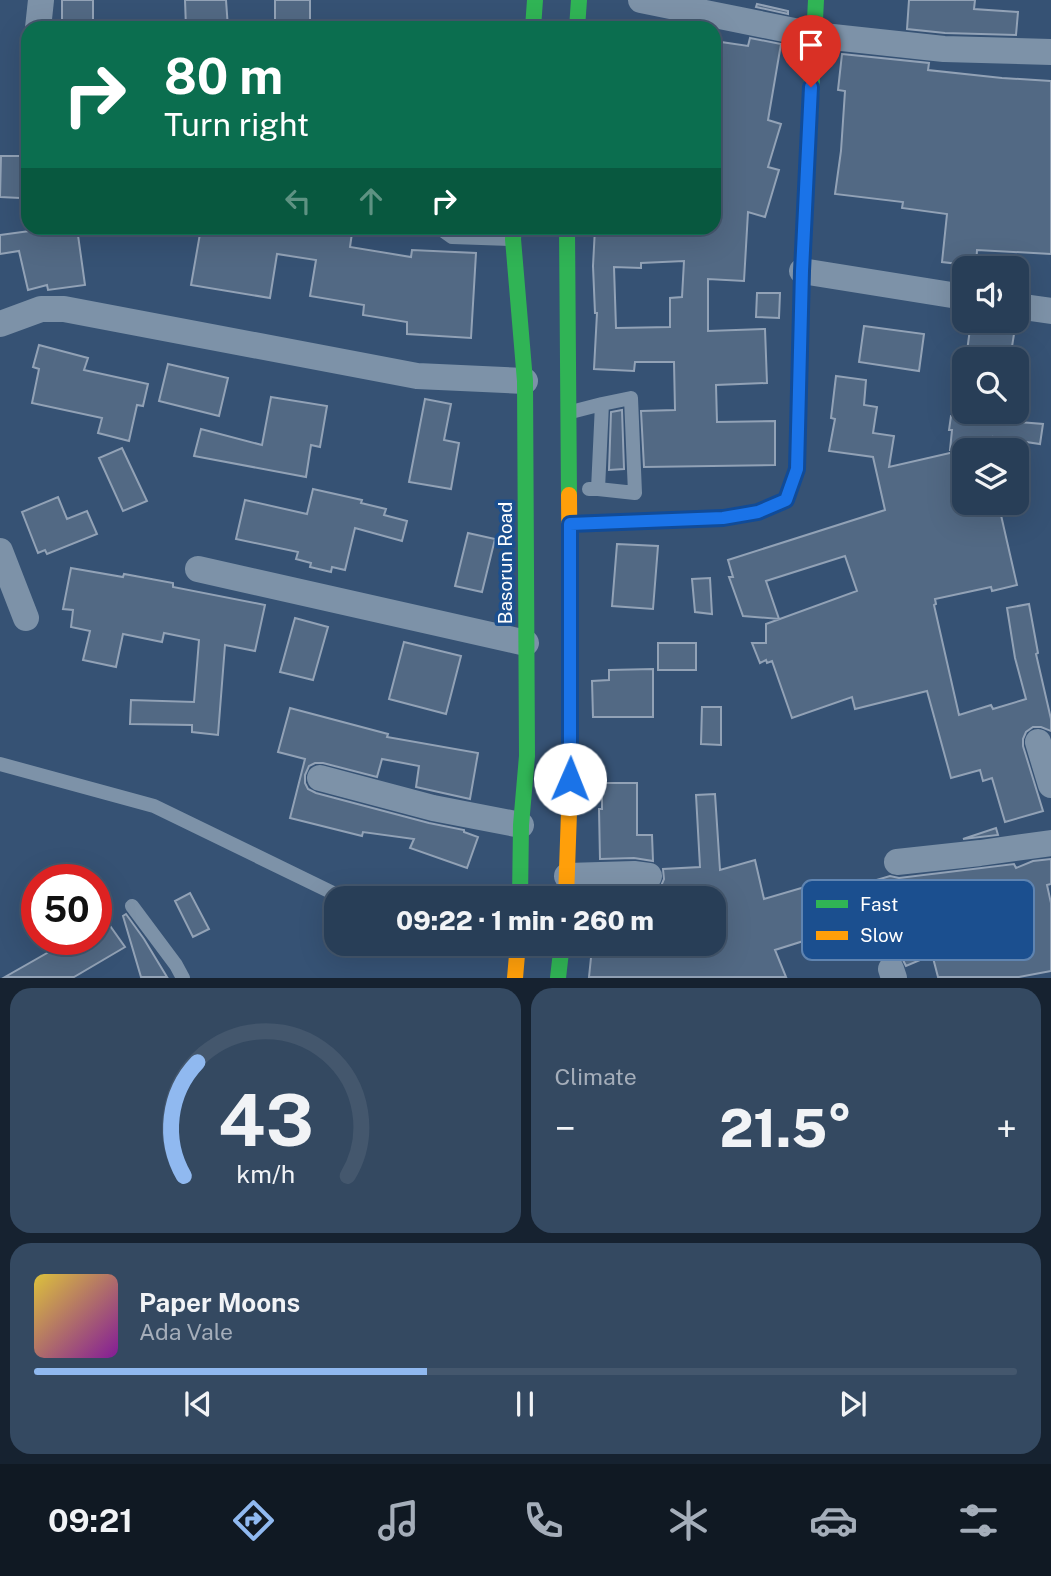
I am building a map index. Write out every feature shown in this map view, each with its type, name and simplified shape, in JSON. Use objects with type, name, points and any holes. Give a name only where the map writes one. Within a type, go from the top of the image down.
[{"type":"main road","points":[[534,21],[535,0]]},
{"type":"main road","points":[[578,21],[579,0]]},
{"type":"main road","points":[[570,524],[723,518],[758,512],[786,500],[797,469],[802,271],[817,0]]},
{"type":"main road","name":"Basorun Road","points":[[514,235],[525,381],[526,643],[532,756],[522,825],[520,886]]},
{"type":"main road","points":[[566,886],[565,755],[570,524],[567,235]]},
{"type":"main road","points":[[514,978],[517,956]]},
{"type":"main road","points":[[558,978],[561,956]]},
{"type":"street","points":[[39,21],[41,0]]},
{"type":"street","points":[[641,0],[814,35],[944,49],[1051,52]]},
{"type":"street","points":[[802,271],[952,296]]},
{"type":"street","points":[[1029,308],[1051,311]]},
{"type":"street","points":[[0,324],[41,309],[64,309],[417,376],[525,381]]},
{"type":"street","points":[[0,551],[26,618]]},
{"type":"street","points":[[198,569],[526,643]]},
{"type":"street","points":[[1038,743],[1051,785]]},
{"type":"street","points":[[320,778],[433,808],[522,825]]},
{"type":"street","points":[[897,862],[1051,843]]},
{"type":"street","points":[[571,886],[634,874],[649,876]]},
{"type":"lane","points":[[449,235],[483,235]]},
{"type":"lane","points":[[569,412],[631,398],[635,493],[570,488]]},
{"type":"lane","points":[[598,489],[602,404]]},
{"type":"lane","points":[[0,764],[154,806],[324,889]]},
{"type":"lane","points":[[132,906],[183,978]]},
{"type":"building","points":[[62,0],[93,0],[93,21],[62,21]]},
{"type":"building","points":[[185,0],[226,0],[228,21],[186,21]]},
{"type":"building","points":[[275,0],[310,0],[310,21],[275,21]]},
{"type":"building","points":[[909,0],[975,0],[974,9],[1018,12],[1016,35],[907,29]]},
{"type":"building","points":[[757,4],[788,11],[788,14],[756,7]]},
{"type":"building","points":[[750,38],[781,44],[768,120],[781,124],[768,167],[779,170],[765,217],[748,212],[744,281],[708,279],[708,331],[765,329],[767,383],[716,385],[717,422],[775,421],[775,465],[644,467],[641,411],[675,410],[674,362],[635,362],[634,371],[594,369],[597,313],[593,266],[595,235],[721,235],[721,42],[748,46]],"holes":[[[684,261],[682,297],[670,298],[670,327],[616,328],[614,267],[641,268],[641,263]]]},
{"type":"building","points":[[842,54],[929,63],[928,70],[1051,81],[1051,254],[977,250],[977,256],[952,256],[952,263],[942,262],[947,214],[902,208],[903,202],[835,194],[845,91],[838,90]]},
{"type":"building","points":[[1,156],[21,156],[20,198],[0,197]]},
{"type":"building","points":[[21,232],[21,235],[78,235],[85,285],[48,290],[47,285],[28,290],[19,251],[0,254],[0,235]]},
{"type":"building","points":[[200,235],[352,235],[350,247],[411,257],[412,250],[476,253],[471,338],[407,334],[407,322],[363,315],[364,305],[310,296],[316,260],[277,254],[270,298],[191,285]]},
{"type":"building","points":[[757,293],[780,293],[779,318],[756,317]]},
{"type":"building","points":[[864,326],[924,334],[919,371],[859,362]]},
{"type":"building","points":[[969,333],[1014,333],[1012,347],[968,347]]},
{"type":"building","points":[[39,345],[88,358],[84,370],[148,384],[143,406],[137,405],[129,441],[98,433],[102,418],[32,403],[39,369],[33,367]]},
{"type":"building","points":[[168,364],[228,378],[219,416],[159,401]]},
{"type":"building","points":[[836,376],[866,380],[864,405],[877,407],[873,433],[894,436],[889,467],[952,453],[952,515],[1001,515],[1017,585],[992,591],[991,587],[935,599],[934,605],[959,715],[991,705],[993,709],[1026,699],[1015,658],[1007,608],[1029,604],[1051,731],[1033,727],[1026,732],[1023,746],[1043,811],[1005,822],[992,778],[983,781],[980,770],[951,778],[927,691],[855,709],[852,697],[792,718],[772,661],[760,663],[752,643],[766,643],[766,624],[857,591],[845,556],[766,581],[779,619],[743,616],[729,577],[733,577],[728,560],[885,510],[873,457],[829,451],[835,419],[831,418]]},
{"type":"building","points":[[271,397],[327,406],[320,447],[311,445],[306,477],[194,456],[201,429],[262,445]]},
{"type":"building","points":[[425,399],[451,404],[444,440],[459,443],[451,489],[409,482]]},
{"type":"building","points":[[622,410],[624,469],[609,470],[611,412]]},
{"type":"building","points":[[951,416],[952,424],[1043,424],[1040,444],[1029,442],[1029,438],[952,438],[950,450]]},
{"type":"building","points":[[122,448],[147,501],[123,511],[99,458]]},
{"type":"building","points":[[313,489],[362,500],[361,503],[386,509],[384,515],[407,521],[402,541],[355,528],[345,570],[332,567],[331,572],[310,567],[311,563],[296,559],[298,552],[236,539],[245,500],[307,514]]},
{"type":"building","points":[[58,497],[67,519],[87,511],[97,534],[47,554],[45,550],[38,553],[22,512]]},
{"type":"building","points":[[468,533],[495,539],[482,592],[455,586]]},
{"type":"building","points":[[617,544],[658,546],[653,609],[612,606]]},
{"type":"building","points":[[71,568],[173,583],[173,587],[265,605],[255,651],[225,645],[218,735],[192,732],[192,725],[130,724],[131,700],[194,702],[199,640],[164,633],[162,642],[123,634],[116,667],[83,660],[90,631],[71,627],[73,610],[63,609]]},
{"type":"building","points":[[710,578],[712,614],[695,612],[692,579]]},
{"type":"building","points":[[295,618],[328,627],[313,680],[280,672]]},
{"type":"building","points":[[404,642],[461,656],[446,714],[389,699]]},
{"type":"building","points":[[658,643],[696,643],[696,670],[658,670]]},
{"type":"building","points":[[653,669],[653,717],[593,717],[592,681],[609,680],[609,670]]},
{"type":"building","points":[[702,707],[721,707],[721,745],[701,744]]},
{"type":"building","points":[[290,708],[388,734],[387,737],[478,753],[470,799],[416,787],[419,766],[382,759],[377,777],[323,763],[309,766],[305,775],[308,789],[316,793],[464,830],[478,837],[467,868],[410,848],[414,839],[363,832],[362,836],[290,818],[305,759],[278,752]]},
{"type":"building","points":[[602,783],[637,783],[637,835],[652,835],[653,861],[634,858],[600,859],[599,809],[602,809]]},
{"type":"building","points":[[715,794],[720,870],[755,860],[764,899],[802,888],[802,942],[775,950],[786,977],[589,977],[591,956],[726,956],[726,886],[661,886],[664,879],[663,869],[700,867],[696,795]]},
{"type":"building","points":[[996,828],[998,835],[963,839]]},
{"type":"building","points":[[1051,859],[1051,884],[1047,885],[1051,903],[1051,971],[1019,977],[938,977],[934,960],[1034,960],[1034,880],[876,880],[890,876],[899,878],[1014,864],[1016,868],[1033,861]]},
{"type":"building","points":[[190,893],[209,929],[193,937],[175,901]]},
{"type":"building","points":[[126,914],[167,977],[141,977],[123,916]]},
{"type":"building","points":[[112,929],[125,947],[112,955]]},
{"type":"building","points":[[44,955],[111,955],[74,977],[5,977]]},
{"type":"building","points":[[903,960],[920,960],[906,966]]},
{"type":"traffic: fast","points":[[534,21],[535,0]]},
{"type":"traffic: fast","points":[[578,21],[579,0]]},
{"type":"traffic: fast","points":[[570,524],[723,518],[758,512],[786,500],[797,469],[802,271],[816,0]]},
{"type":"traffic: fast","points":[[513,235],[525,381],[527,756],[521,825],[520,886]]},
{"type":"traffic: fast","points":[[567,235],[569,495]]},
{"type":"traffic: fast","points":[[558,978],[561,956]]},
{"type":"traffic: slow","points":[[566,886],[571,755],[569,495]]},
{"type":"traffic: slow","points":[[515,978],[517,956]]},
{"type":"route","points":[[570,779],[570,524],[723,518],[758,512],[786,500],[797,469],[802,271],[811,87]]}]
